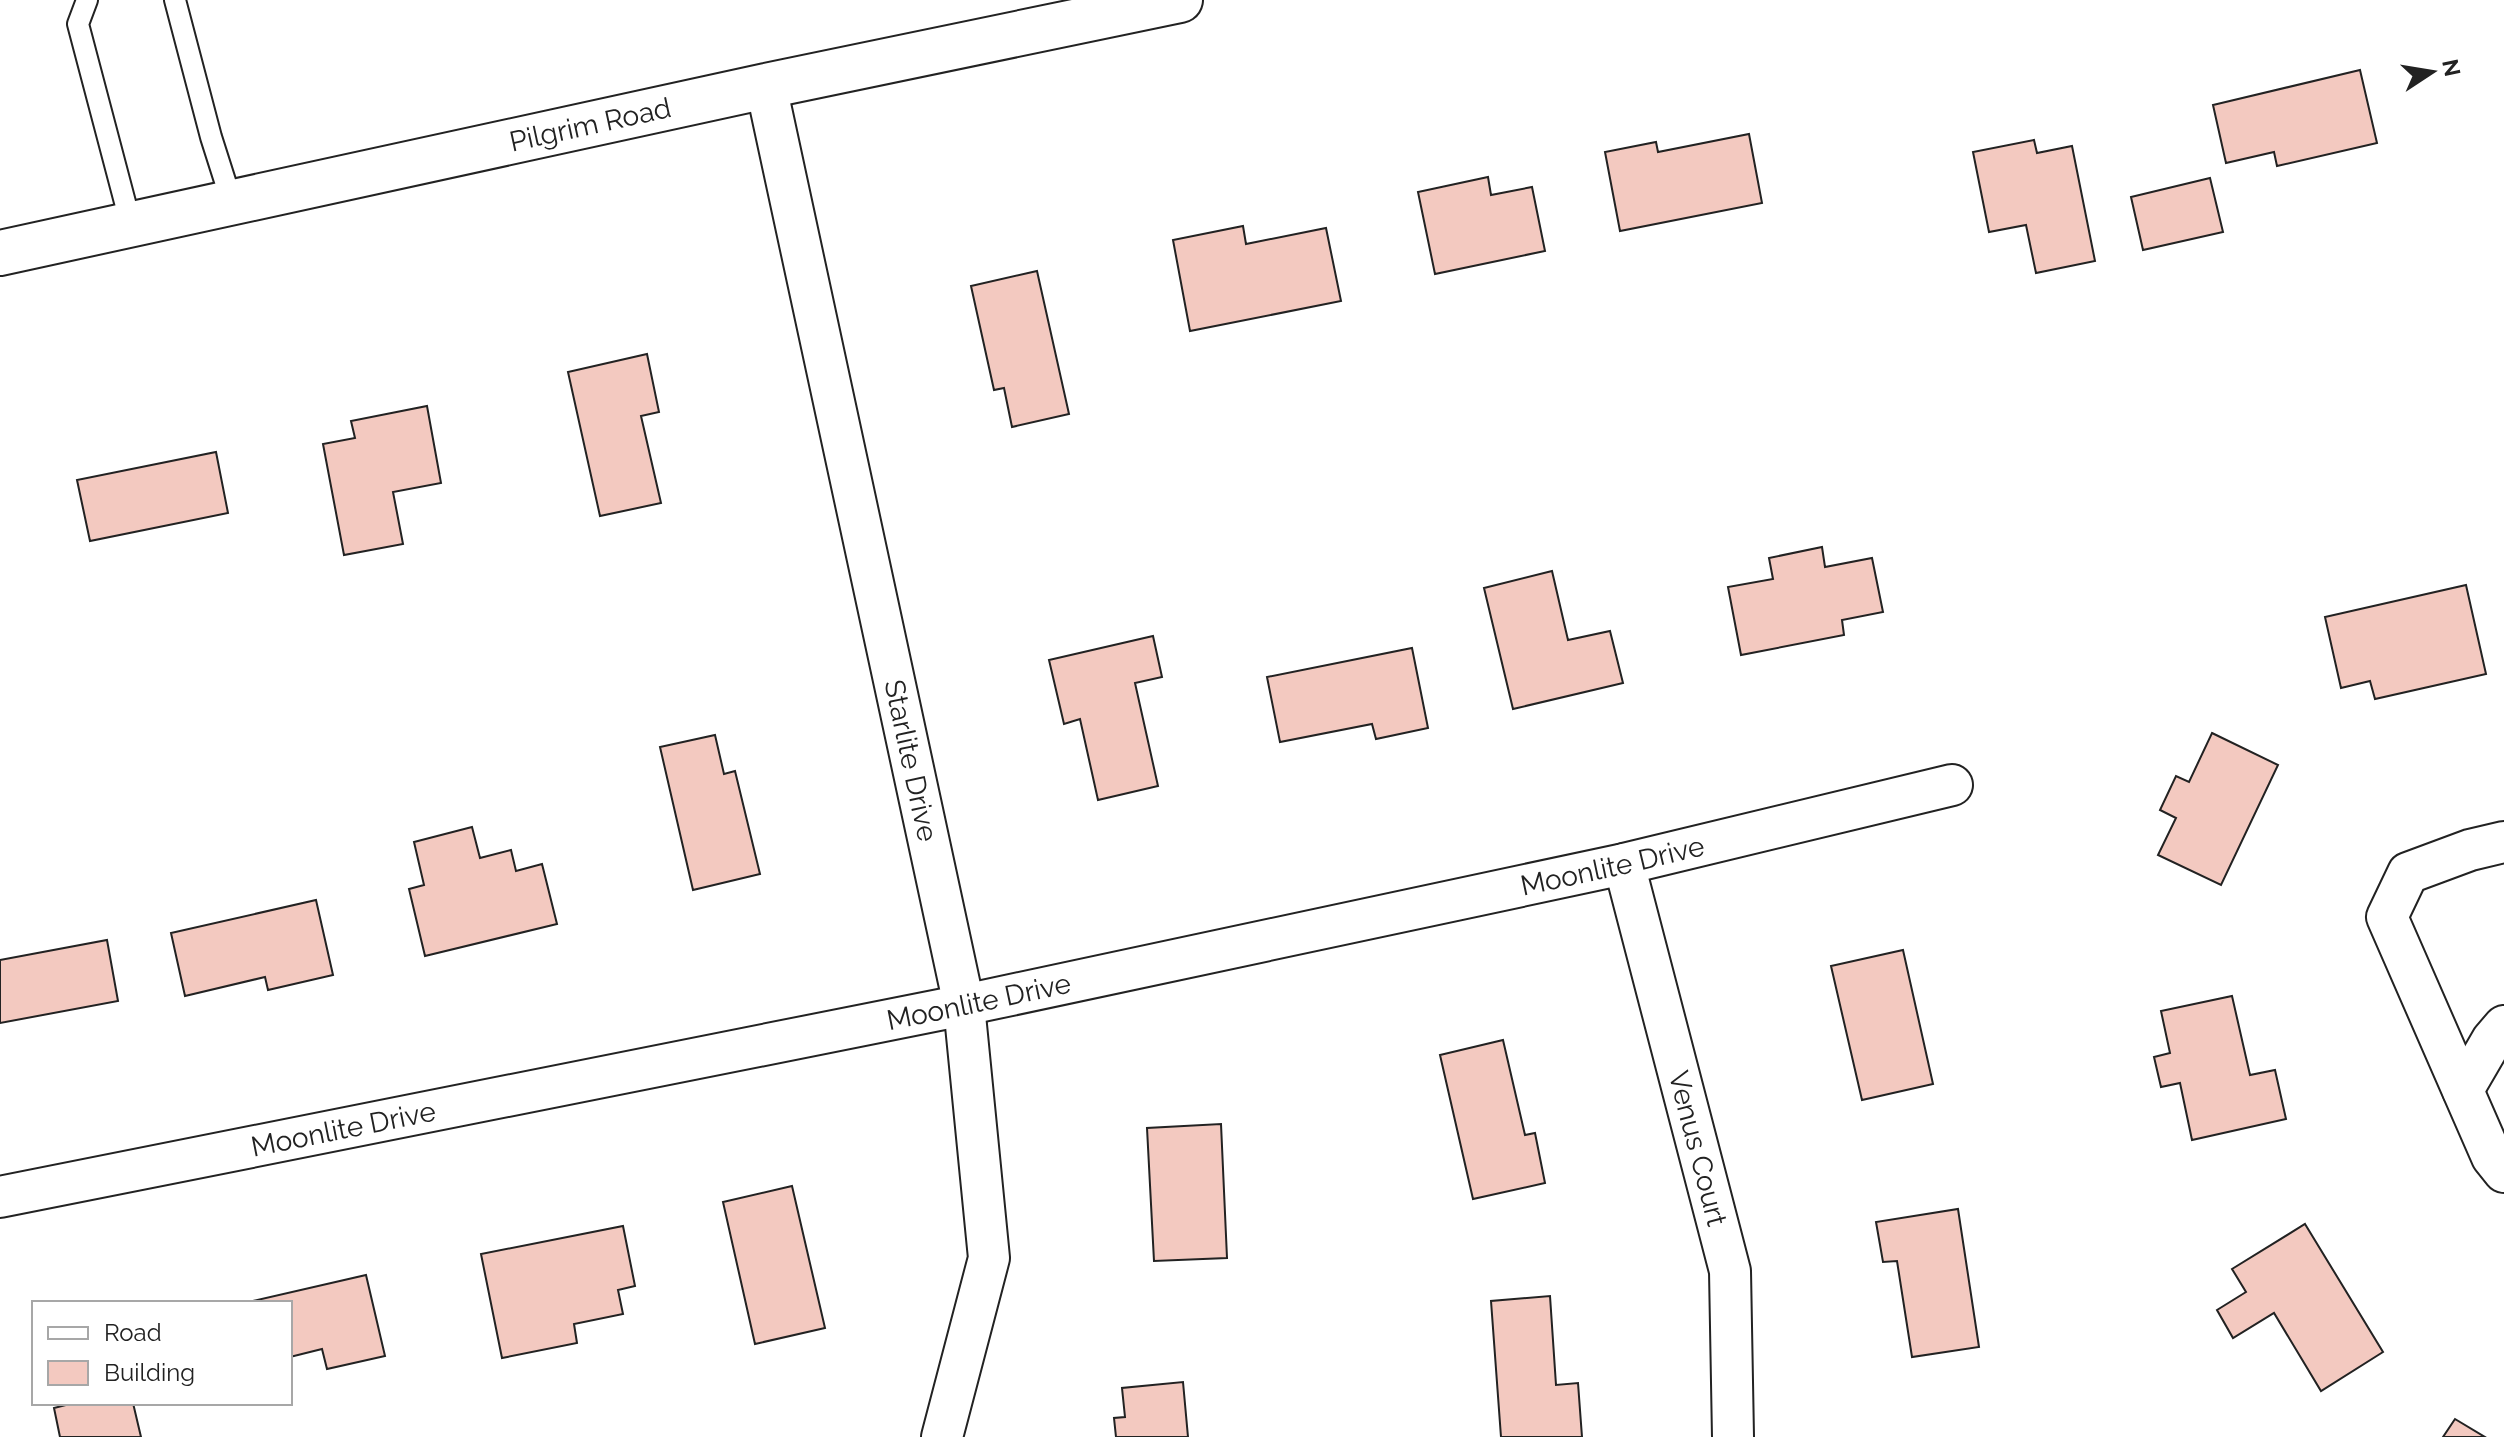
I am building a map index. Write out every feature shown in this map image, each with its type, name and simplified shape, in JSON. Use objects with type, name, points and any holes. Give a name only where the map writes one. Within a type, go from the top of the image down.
[{"type":"street","name":"Pilgrim Road","points":[[0,253],[766,86],[1180,0]]},
{"type":"street","name":"Starlite Drive","points":[[766,86],[964,1005],[989,1258],[942,1437]]},
{"type":"street","name":"Moonlite Drive","points":[[0,1197],[964,1005],[1624,864],[1952,785]]},
{"type":"street","points":[[2504,842],[2470,850],[2408,873],[2387,917],[2492,1157],[2504,1172]]},
{"type":"street","name":"Venus Court","points":[[1624,864],[1730,1271],[1733,1437]]},
{"type":"street","points":[[2463,1090],[2492,1040],[2504,1026]]},
{"type":"lane","points":[[87,0],[78,24],[131,225]]},
{"type":"lane","points":[[175,0],[232,203]]},
{"type":"building","points":[[2360,70],[2377,143],[2277,166],[2274,152],[2226,163],[2213,105]]},
{"type":"building","points":[[1749,134],[1762,203],[1620,231],[1605,152],[1656,142],[1658,152]]},
{"type":"building","points":[[2034,140],[2037,153],[2072,146],[2095,261],[2036,273],[2026,225],[1989,232],[1973,152]]},
{"type":"building","points":[[1488,177],[1491,195],[1532,187],[1545,251],[1435,274],[1418,192]]},
{"type":"building","points":[[2210,178],[2223,232],[2143,250],[2131,197]]},
{"type":"building","points":[[1243,226],[1246,244],[1326,228],[1341,301],[1190,331],[1173,240]]},
{"type":"building","points":[[1037,271],[1069,414],[1012,427],[1004,388],[994,390],[971,286]]},
{"type":"building","points":[[647,354],[659,412],[641,416],[661,503],[600,516],[568,372]]},
{"type":"building","points":[[427,406],[441,483],[393,492],[403,544],[344,555],[323,444],[355,438],[351,421]]},
{"type":"building","points":[[216,452],[228,513],[90,541],[77,480]]},
{"type":"building","points":[[1822,547],[1825,567],[1872,558],[1883,612],[1842,620],[1844,635],[1741,655],[1728,587],[1773,579],[1769,558]]},
{"type":"building","points":[[1552,571],[1568,640],[1610,631],[1623,683],[1513,709],[1484,588]]},
{"type":"building","points":[[2466,585],[2486,674],[2375,699],[2370,681],[2341,688],[2325,617]]},
{"type":"building","points":[[1153,636],[1162,677],[1135,683],[1158,786],[1098,800],[1080,719],[1064,724],[1049,660]]},
{"type":"building","points":[[1412,648],[1428,728],[1376,739],[1372,724],[1280,742],[1267,677]]},
{"type":"building","points":[[2212,733],[2278,765],[2221,885],[2158,855],[2176,818],[2160,810],[2176,776],[2189,782]]},
{"type":"building","points":[[715,735],[724,774],[735,771],[760,874],[693,890],[660,747]]},
{"type":"building","points":[[472,827],[480,858],[511,850],[516,871],[542,864],[557,924],[425,956],[409,889],[424,885],[414,842]]},
{"type":"building","points":[[316,900],[333,975],[268,990],[265,977],[185,996],[171,933]]},
{"type":"building","points":[[107,940],[118,1001],[0,1023],[0,960]]},
{"type":"building","points":[[1903,950],[1933,1084],[1862,1100],[1831,966]]},
{"type":"building","points":[[2232,996],[2250,1075],[2275,1070],[2286,1119],[2192,1140],[2180,1083],[2161,1087],[2154,1057],[2170,1053],[2161,1011]]},
{"type":"building","points":[[1503,1040],[1525,1135],[1535,1133],[1545,1183],[1473,1199],[1440,1055]]},
{"type":"building","points":[[1221,1124],[1227,1258],[1154,1261],[1147,1128]]},
{"type":"building","points":[[792,1186],[825,1328],[755,1344],[723,1202]]},
{"type":"building","points":[[1958,1209],[1979,1347],[1912,1357],[1897,1261],[1883,1262],[1876,1222]]},
{"type":"building","points":[[2305,1224],[2383,1352],[2321,1391],[2274,1313],[2233,1338],[2217,1310],[2246,1292],[2232,1269]]},
{"type":"building","points":[[623,1226],[635,1286],[618,1290],[623,1314],[574,1324],[577,1343],[502,1358],[481,1254]]},
{"type":"building","points":[[366,1275],[385,1356],[327,1369],[322,1349],[292,1356],[292,1301],[253,1301]]},
{"type":"building","points":[[1550,1296],[1556,1385],[1578,1383],[1582,1437],[1501,1437],[1491,1301]]},
{"type":"building","points":[[1183,1382],[1188,1437],[1116,1437],[1114,1418],[1125,1417],[1122,1388]]},
{"type":"building","points":[[66,1405],[133,1405],[141,1437],[60,1437],[54,1408]]},
{"type":"building","points":[[2455,1419],[2485,1437],[2443,1437]]}]
